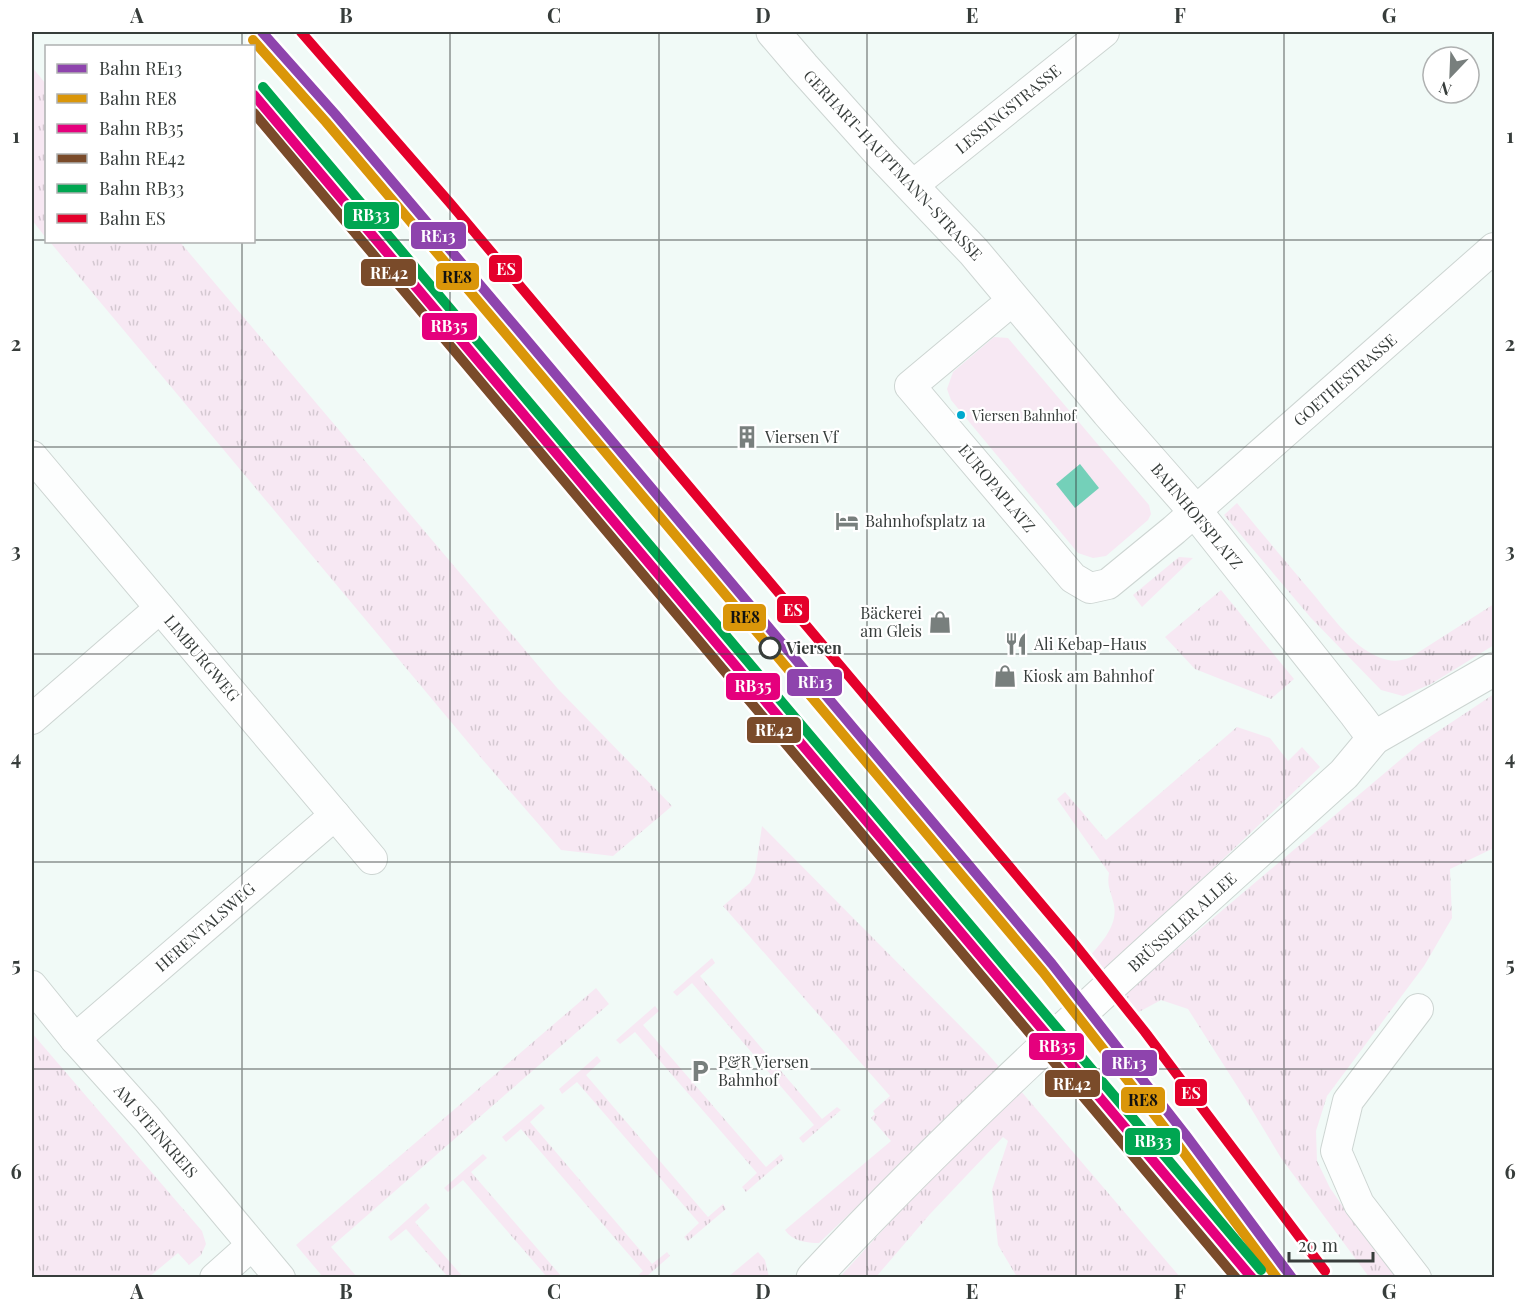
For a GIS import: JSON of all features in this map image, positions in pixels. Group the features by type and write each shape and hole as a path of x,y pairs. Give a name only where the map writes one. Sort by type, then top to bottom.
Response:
{"street":[{"name":"GERHART-HAUPTMANN-STRASSE","path":"773,32 1014,299"},
{"name":"LESSINGSTRASSE","path":"912,186 1104,32"},
{"name":"GOETHESTRASSE","path":"1195,512 1494,248"},
{"name":"BAHNHOFSPLATZ","path":"1014,299 1195,512 1374,738"},
{"name":"EUROPAPLATZ","path":"1014,299 910,386 1073,578 1090,588 1108,584 1195,512"},
{"name":"LIMBURGWEG","path":"32,456 372,859"},
{"path":"32,719 160,608"},
{"name":"BRÜSSELER ALLEE","path":"813,1278 851,1236 956,1131 1116,981 1344,774 1374,738 1494,669"},
{"name":"HERENTALSWEG","path":"75,1039 335,815"},
{"name":"AM STEINKREIS","path":"32,986 280,1278"},
{"path":"1416,1278 1359,1204 1336,1151 1348,1101 1418,1009"},
{"path":"215,1278 252,1245"}],"green space":[{"path":"32,67 45,83 45,237 32,220"},
{"path":"51,243 181,243 558,689 672,806 613,856 561,850 482,759"},
{"path":"994,337 1008,338 1149,505 1151,514 1148,520 1106,556 1093,558 1078,553 951,400 947,389 953,372"},
{"path":"1237,503 1338,624 1370,653 1392,661 1411,657 1494,604 1494,645 1431,684 1403,696 1381,690 1311,618 1224,515"},
{"path":"1179,557 1193,558 1142,607 1133,595"},
{"path":"1221,590 1294,679 1271,699 1195,669 1165,637"},
{"path":"1494,694 1494,848 1450,869 1452,918 1424,966 1327,1096 1316,1131 1317,1161 1330,1188 1396,1277 1369,1277 1281,1158 1188,1009 1161,1000 1137,1013 1121,996 1419,744"},
{"path":"1237,727 1270,738 1288,761 1302,747 1320,767 1103,973 1090,956 1109,931 1114,917 1115,909 1109,884 1109,873 1057,799 1065,792 1106,840"},
{"path":"762,826 1001,1069 819,1243 796,1239 785,1230 891,1141 871,1118 875,1114 873,1111 890,1096 723,906 750,883 755,873"},
{"path":"712,958 715,963 700,976 822,1119 837,1107 841,1110 803,1143 799,1138 814,1125 692,983 677,996 673,992"},
{"path":"596,988 609,1004 331,1247 357,1277 323,1277 296,1245"},
{"path":"655,1006 659,1011 643,1025 766,1167 781,1154 784,1159 746,1192 742,1187 757,1173 635,1032 620,1044 616,1040"},
{"path":"32,1033 202,1231 206,1244 201,1255 189,1265 178,1253 149,1277 32,1277"},
{"path":"597,1056 601,1061 586,1075 708,1217 723,1204 726,1209 688,1241 684,1237 699,1223 577,1082 562,1094 559,1089"},
{"path":"1020,1090 1180,1277 1017,1277 998,1245 992,1190 1008,1141 1003,1137 930,1214 876,1277 839,1278 910,1200"},
{"path":"541,1104 545,1108 530,1122 652,1264 667,1252 670,1256 646,1277 636,1277 643,1271 521,1129 506,1142 502,1137"},
{"path":"483,1154 487,1158 471,1172 562,1277 547,1277 463,1180 448,1192 444,1188"},
{"path":"426,1203 430,1208 415,1222 463,1277 448,1277 406,1229 391,1241 388,1237"},
{"path":"758,1252 765,1260 769,1277 728,1277"}],"shaded area":[{"path":"1080,464 1099,488 1075,508 1056,484"}],"rail line":[{"name":"RE13","path":"262,32 335,114 520,332 1052,964 1185,1134 1292,1278"},
{"name":"ES","path":"301,32 450,203 1073,942 1145,1032 1325,1271"},
{"name":"RE8","path":"253,40 326,122 511,340 1043,972 1175,1141 1277,1278"},
{"name":"RB33","path":"263,87 1261,1270"},
{"name":"RB35","path":"255,96 1252,1278"},
{"name":"RE42","path":"255,114 1236,1278"}],"place":[{"name":"Viersen Bahnhof","path":"961,415"},
{"name":"Viersen Vf","path":"747,437"},
{"name":"Bahnhofsplatz 1a","path":"847,521"},
{"name":"Bäckerei am Gleis","path":"940,622"},
{"name":"Ali Kebap-Haus","path":"1016,644"},
{"name":"Viersen","path":"770,648"},
{"name":"Kiosk am Bahnhof","path":"1005,676"},
{"name":"P&R Viersen Bahnhof","path":"700,1071"}]}
